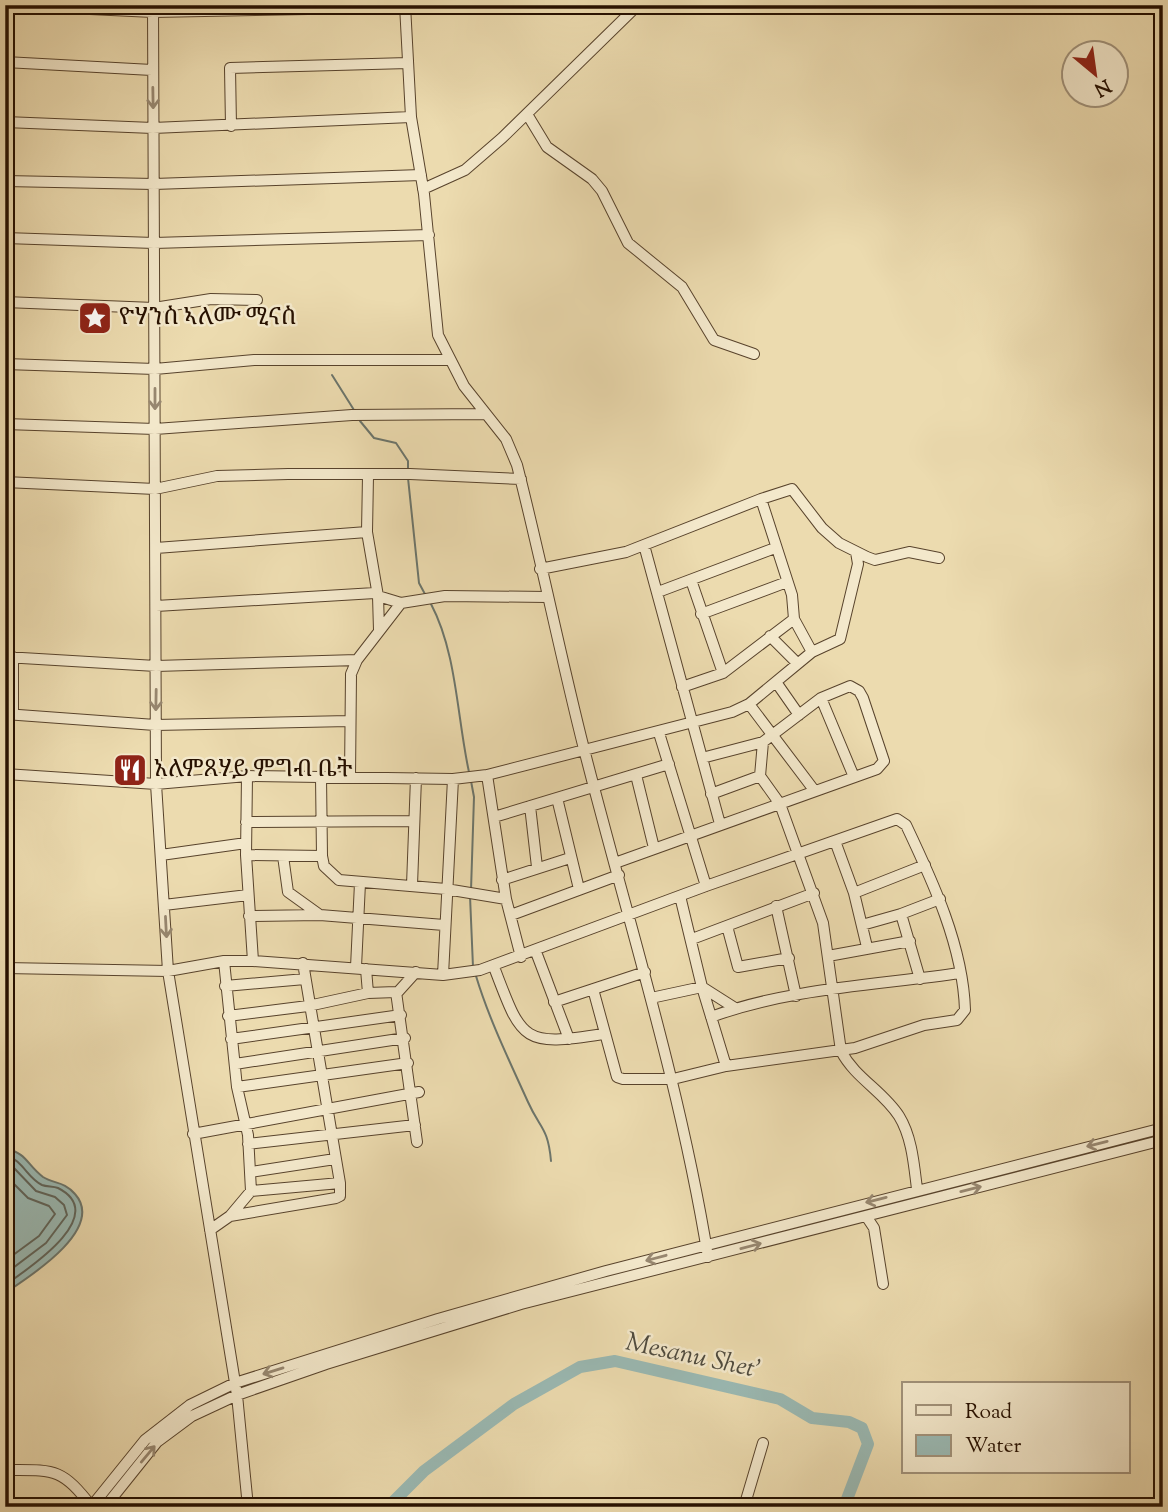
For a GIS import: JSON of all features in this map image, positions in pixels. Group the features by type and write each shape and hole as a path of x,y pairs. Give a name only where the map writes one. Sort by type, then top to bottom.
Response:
{"street":[{"path":"6,5 153,9 529,5"},
{"path":"423,189 465,170 527,114 638,5"},
{"path":"405,6 411,117 429,235 436,328 448,360 485,414 506,439 521,479 584,751 673,1079 708,1257"},
{"path":"153,9 156,784 168,971 192,1134 237,1395 248,1507"},
{"path":"5,62 152,70"},
{"path":"231,126 230,68 408,64"},
{"path":"527,114 547,146 592,179 602,191 622,234 635,251 655,263 682,287 714,340 754,355"},
{"path":"5,122 153,128 411,117"},
{"path":"5,181 153,184 421,175"},
{"path":"5,237 154,243 429,235"},
{"path":"5,302 154,307 211,299 257,300"},
{"path":"5,364 155,369 254,360 448,360"},
{"path":"5,424 155,429 352,415 485,414"},
{"path":"5,482 155,489 217,476 521,479"},
{"path":"368,476 367,532 379,630"},
{"path":"540,569 644,545 792,489 822,528 856,552 876,560 909,552 939,558"},
{"path":"761,499 787,582 794,619 812,652"},
{"path":"156,548 367,532"},
{"path":"644,545 720,824"},
{"path":"658,592 775,548"},
{"path":"5,774 156,784 247,776 453,779 487,775 694,724 750,704 812,652 840,638 858,564 856,552"},
{"path":"691,580 723,673"},
{"path":"701,614 787,582"},
{"path":"156,606 376,594 401,603 445,596 547,597"},
{"path":"350,777 351,674 357,660 401,603"},
{"path":"682,687 723,673 794,619"},
{"path":"770,636 797,663"},
{"path":"349,721 155,725 9,714 9,657 156,666 357,660"},
{"path":"776,682 799,715"},
{"path":"615,863 877,769 884,761 863,698 859,691 850,687 821,698 763,742 702,758"},
{"path":"821,698 854,776"},
{"path":"750,704 814,790"},
{"path":"659,733 706,886"},
{"path":"763,742 760,776 780,804 814,892 828,956 841,1051 851,1068 899,1116 912,1149 917,1189"},
{"path":"494,817 668,764"},
{"path":"487,775 502,880 521,957"},
{"path":"636,775 654,848"},
{"path":"247,776 246,855 253,961"},
{"path":"711,794 760,776"},
{"path":"321,777 322,856 324,866 333,877 360,883 412,885 506,899"},
{"path":"412,885 416,778"},
{"path":"443,975 453,779"},
{"path":"557,798 579,889"},
{"path":"530,806 537,867"},
{"path":"5,968 168,971 224,961 253,961 303,962 443,975 480,970 536,952 680,895 897,819 906,825 940,899 960,973 965,1010 957,1020 924,1025 841,1051 726,1066 673,1079 619,1078 603,1034 593,989"},
{"path":"246,822 414,821"},
{"path":"835,841 854,893 867,947"},
{"path":"161,855 246,843"},
{"path":"246,855 322,856"},
{"path":"282,913 288,892 283,856"},
{"path":"502,880 570,858"},
{"path":"854,893 925,865"},
{"path":"511,915 619,875"},
{"path":"360,883 356,918 361,968 368,993"},
{"path":"288,892 320,915"},
{"path":"692,939 814,892"},
{"path":"164,905 248,895"},
{"path":"680,895 702,987 726,1066"},
{"path":"862,925 940,899"},
{"path":"776,906 796,996"},
{"path":"249,916 282,913 444,925"},
{"path":"901,914 920,979"},
{"path":"727,926 738,967 789,958"},
{"path":"828,956 910,941"},
{"path":"536,952 569,1039"},
{"path":"210,1230 230,1216 251,1191 248,1144 237,1087 224,961"},
{"path":"230,1216 340,1196 303,962"},
{"path":"494,967 520,1028 533,1036 569,1039 603,1034"},
{"path":"228,1016 308,1006 368,993 397,993 416,972"},
{"path":"554,1002 645,972"},
{"path":"711,1017 735,1008 796,996 960,973"},
{"path":"225,986 305,979"},
{"path":"651,998 702,987 735,1008"},
{"path":"397,993 415,1092 417,1142"},
{"path":"231,1039 401,1015"},
{"path":"235,1064 405,1038"},
{"path":"237,1087 408,1063"},
{"path":"192,1134 415,1092"},
{"path":"248,1144 415,1125"},
{"path":"5,1470 42,1470 66,1476 76,1485 91,1507 145,1440 190,1405 234,1383 706,1244 1163,1128"},
{"path":"105,1507 158,1443 192,1416 237,1395 501,1305 708,1257 1163,1140"},
{"path":"251,1172 335,1159"},
{"path":"251,1191 340,1183"},
{"path":"866,1216 874,1228 883,1284"},
{"path":"744,1507 763,1443"}],"water":[{"path":"5,1148 23,1156 43,1177 71,1190 82,1208 81,1222 61,1251 5,1293"}],"waterway":[{"path":"332,375 354,410"},
{"path":"360,421 374,438 396,443 408,461 408,469"},
{"path":"408,478 419,583 426,596"},
{"path":"431,604 440,623 451,664 469,772"},
{"path":"471,781 474,797 471,890"},
{"path":"470,896 473,967"},
{"path":"476,976 500,1039 546,1135 551,1161"},
{"name":"Mesanu Shet'","path":"388,1507 424,1471 514,1404 580,1367 615,1361 780,1399 812,1418 849,1422 862,1428 868,1444 844,1507"}],"place":[{"name":"ዮሃንስ ኣለሙ ሚናስ","path":"95,318"},
{"name":"አለምጸሃይ ምግብ ቤት","path":"130,770"}]}
